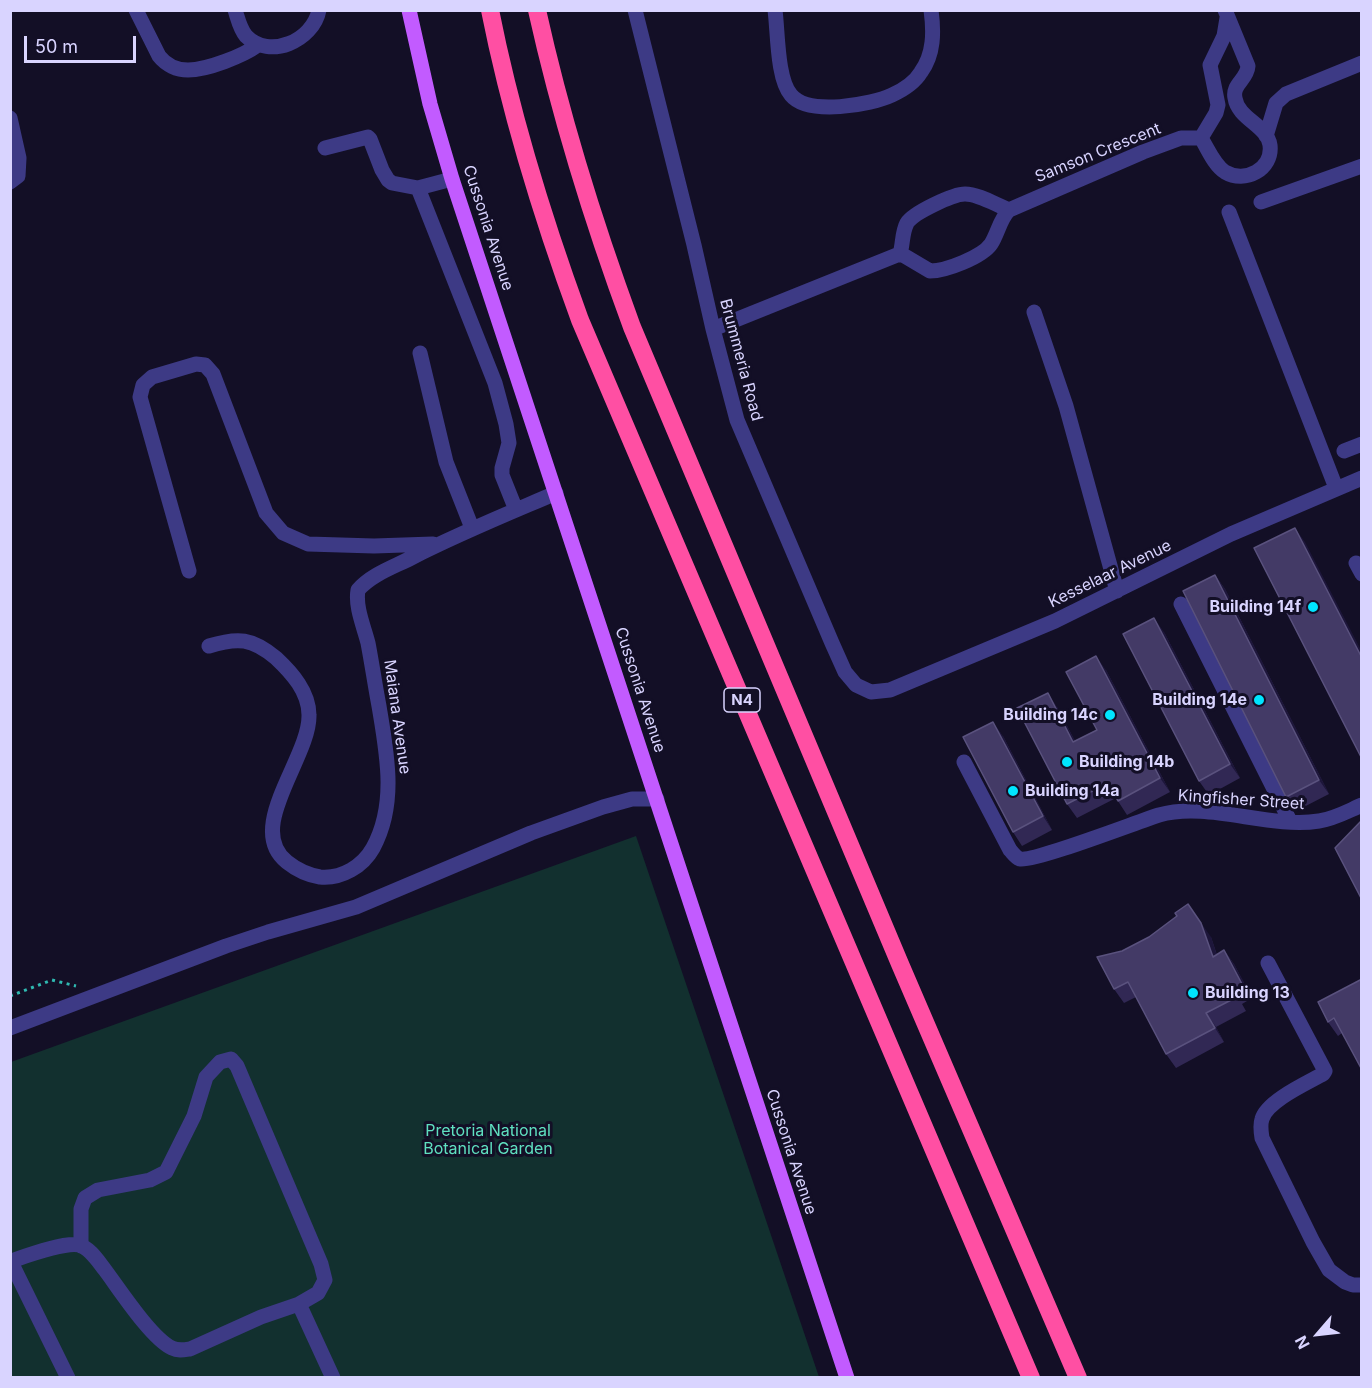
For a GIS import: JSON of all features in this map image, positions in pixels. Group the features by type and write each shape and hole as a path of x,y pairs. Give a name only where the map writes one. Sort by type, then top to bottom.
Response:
{"highway":[{"name":"N4","path":"490,10 530,173 580,320 1031,1377"},
{"name":"N4","path":"537,10 560,107 596,226 639,344 1078,1377"}],"main road":[{"name":"Cussonia Avenue","path":"409,10 430,104 452,179 846,1377"}],"street":[{"path":"136,10 159,56 164,62 177,69 204,68 246,53 258,45"},
{"path":"235,10 246,37 258,45 274,46 299,39 312,28 318,10"},
{"name":"Brummeria Road","path":"634,10 713,329 741,429 827,633 848,677 859,687 871,692"},
{"path":"775,10 782,73 789,92 795,99 806,105 830,107 871,101 891,95 915,79 924,68 932,45 931,10"},
{"path":"1226,14 1248,66 1245,77 1236,86 1234,97 1239,108 1266,136 1269,144 1270,155 1267,163 1258,171 1242,176 1229,174 1218,165 1201,138 1216,113 1218,105 1210,65 1224,36 1226,14"},
{"path":"1266,136 1276,103 1286,94 1362,63"},
{"path":"1213,78 1224,88 1236,86"},
{"path":"10,118 20,158 14,179"},
{"path":"325,148 368,137 388,180 418,188 452,179"},
{"name":"Samson Crescent","path":"1009,210 1143,152 1181,138 1201,138"},
{"path":"1261,202 1362,166"},
{"path":"418,188 495,383 509,443 502,475 516,510"},
{"path":"713,329 900,254 930,271 960,263 989,247 1009,210 974,196 964,194 956,196 910,219 906,226 900,254"},
{"path":"1229,212 1336,488"},
{"path":"1034,312 1066,406 1117,591"},
{"path":"420,353 446,462 472,528"},
{"path":"189,571 140,397 143,385 152,377 196,364 205,365 213,374 266,513 283,533 308,544 374,546 439,543"},
{"path":"1344,451 1362,444"},
{"name":"Kesselaar Avenue","path":"871,692 895,689 1055,621 1230,534 1362,478"},
{"name":"Maiana Avenue","path":"209,646 237,639 257,644 289,670 302,689 309,712 307,735 281,796 273,825 273,840 276,850 282,857 302,871 325,877 346,873 366,859 379,838 387,809 389,782 385,737 358,604 358,590 372,578 439,543 556,493"},
{"path":"1181,604 1290,821"},
{"name":"Kingfisher Street","path":"964,762 1010,850 1022,859 1051,852 1173,812 1290,821 1321,821 1362,805"},
{"path":"10,1028 268,932 356,907 531,833 603,807 632,799 657,799"},
{"path":"1268,963 1325,1071 1268,1108 1262,1120 1263,1142 1329,1270 1345,1282 1362,1285"},
{"path":"68,1377 10,1261 69,1245 81,1246 98,1261 152,1331 166,1345 174,1349 190,1349 261,1317 299,1304 318,1293 325,1280 321,1264 237,1066 231,1059 220,1062 206,1077 191,1121 166,1172 150,1180 98,1190 85,1198 81,1209 81,1246"},
{"path":"299,1304 333,1377"}],"path":[{"path":"10,996 52,980 102,992"}],"green space":[{"name":"Pretoria National Botanical Garden","path":"636,836 819,1377 11,1378 11,1062"}],"building":[{"name":"Building 14f","path":"1295,528 1362,658 1361,757 1254,548"},
{"name":"Building 14e","path":"1215,575 1319,780 1286,797 1183,591"},
{"path":"1154,618 1230,764 1199,781 1123,634"},
{"path":"1096,656 1160,778 1118,801 1108,783 1067,804 1017,708 1048,693 1073,742 1097,730 1066,672"},
{"name":"Building 14a","path":"993,722 1043,816 1013,832 963,737"},
{"path":"1362,820 1362,900 1335,848"},
{"name":"Building 13","path":"1188,904 1201,923 1213,957 1224,950 1242,984 1233,990 1237,997 1206,1013 1215,1028 1166,1054 1128,982 1114,989 1097,957 1122,951 1149,937 1177,916 1175,913"},
{"path":"1362,979 1362,1070 1334,1018 1328,1022 1318,1002"}],"place":[{"name":"Building 14f","path":"1313,607"},
{"name":"Building 14e","path":"1259,700"},
{"name":"Building 14c","path":"1110,715"},
{"name":"Building 14b","path":"1067,762"},
{"name":"Building 14a","path":"1013,791"},
{"name":"Building 13","path":"1193,993"}]}
